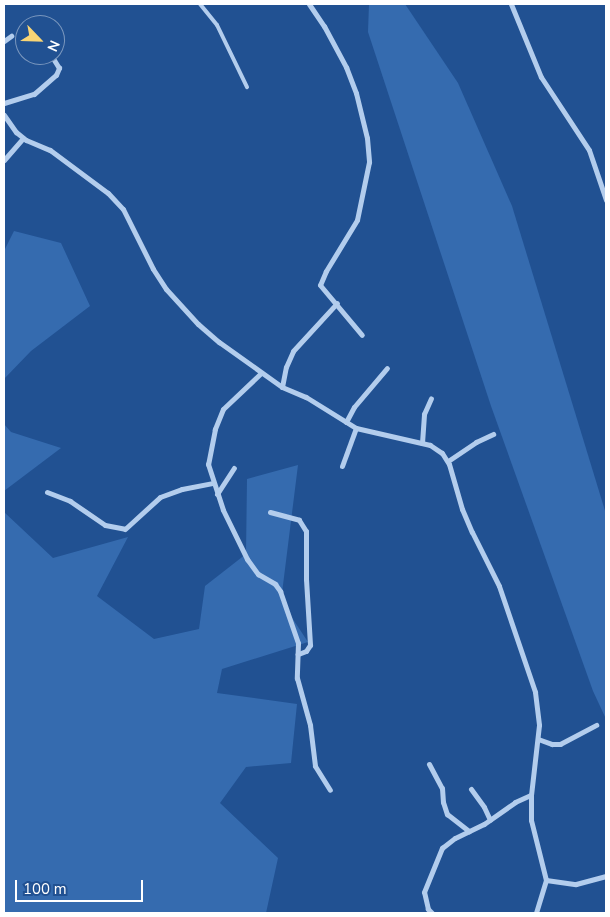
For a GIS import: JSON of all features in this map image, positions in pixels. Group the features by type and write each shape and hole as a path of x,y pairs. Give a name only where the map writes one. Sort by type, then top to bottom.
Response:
{"street":[{"path":"309,4 324,26 346,66 363,116 369,153 357,220 321,279 320,285 338,303 362,335"},
{"path":"511,4 541,77 589,150 606,200"},
{"path":"4,41 11,36"},
{"path":"4,103 34,94 52,79 59,68 57,65"},
{"path":"4,115 16,132 23,138 50,150 108,192 123,209 153,269 166,290 218,342 282,387 306,397 356,428 436,448 448,461 468,524 499,586 535,692 538,739 531,795 533,832 546,880 536,913"},
{"path":"4,160 23,138"},
{"path":"282,387 293,351 338,303"},
{"path":"346,422 354,407 388,368"},
{"path":"261,373 232,398 221,413 208,457 209,472 231,531 251,565 263,578 278,587 298,643 297,678 310,725 315,766 330,790"},
{"path":"422,443 424,414 431,398"},
{"path":"342,466 356,428"},
{"path":"448,461 464,449 493,434"},
{"path":"217,494 234,468"},
{"path":"46,492 70,501 106,525 125,529 160,497 182,489 213,482"},
{"path":"270,512 299,520 306,531 306,580 310,645 306,651 298,654"},
{"path":"538,739 552,744 560,744 596,724"},
{"path":"429,764 442,788 443,802 447,814 468,831"},
{"path":"471,789 484,807 490,820"},
{"path":"432,913 426,904 424,892 435,862 448,842 490,820 515,802 531,795"},
{"path":"546,880 576,884 606,876"}],"lane":[{"path":"200,4 217,25 247,87"}],"shaded area":[{"path":"369,4 405,4 458,83 512,206 606,514 606,719 593,691 491,406 368,32"},
{"path":"14,231 61,243 90,306 31,351 4,379 4,251"},
{"path":"4,424 11,432 61,448 4,491"},
{"path":"298,465 281,601 308,642 222,669 217,693 297,704 291,763 246,767 220,803 278,858 266,913 4,913 4,512 53,558 128,537 97,596 154,639 199,629 205,586 246,554 247,479"}]}
